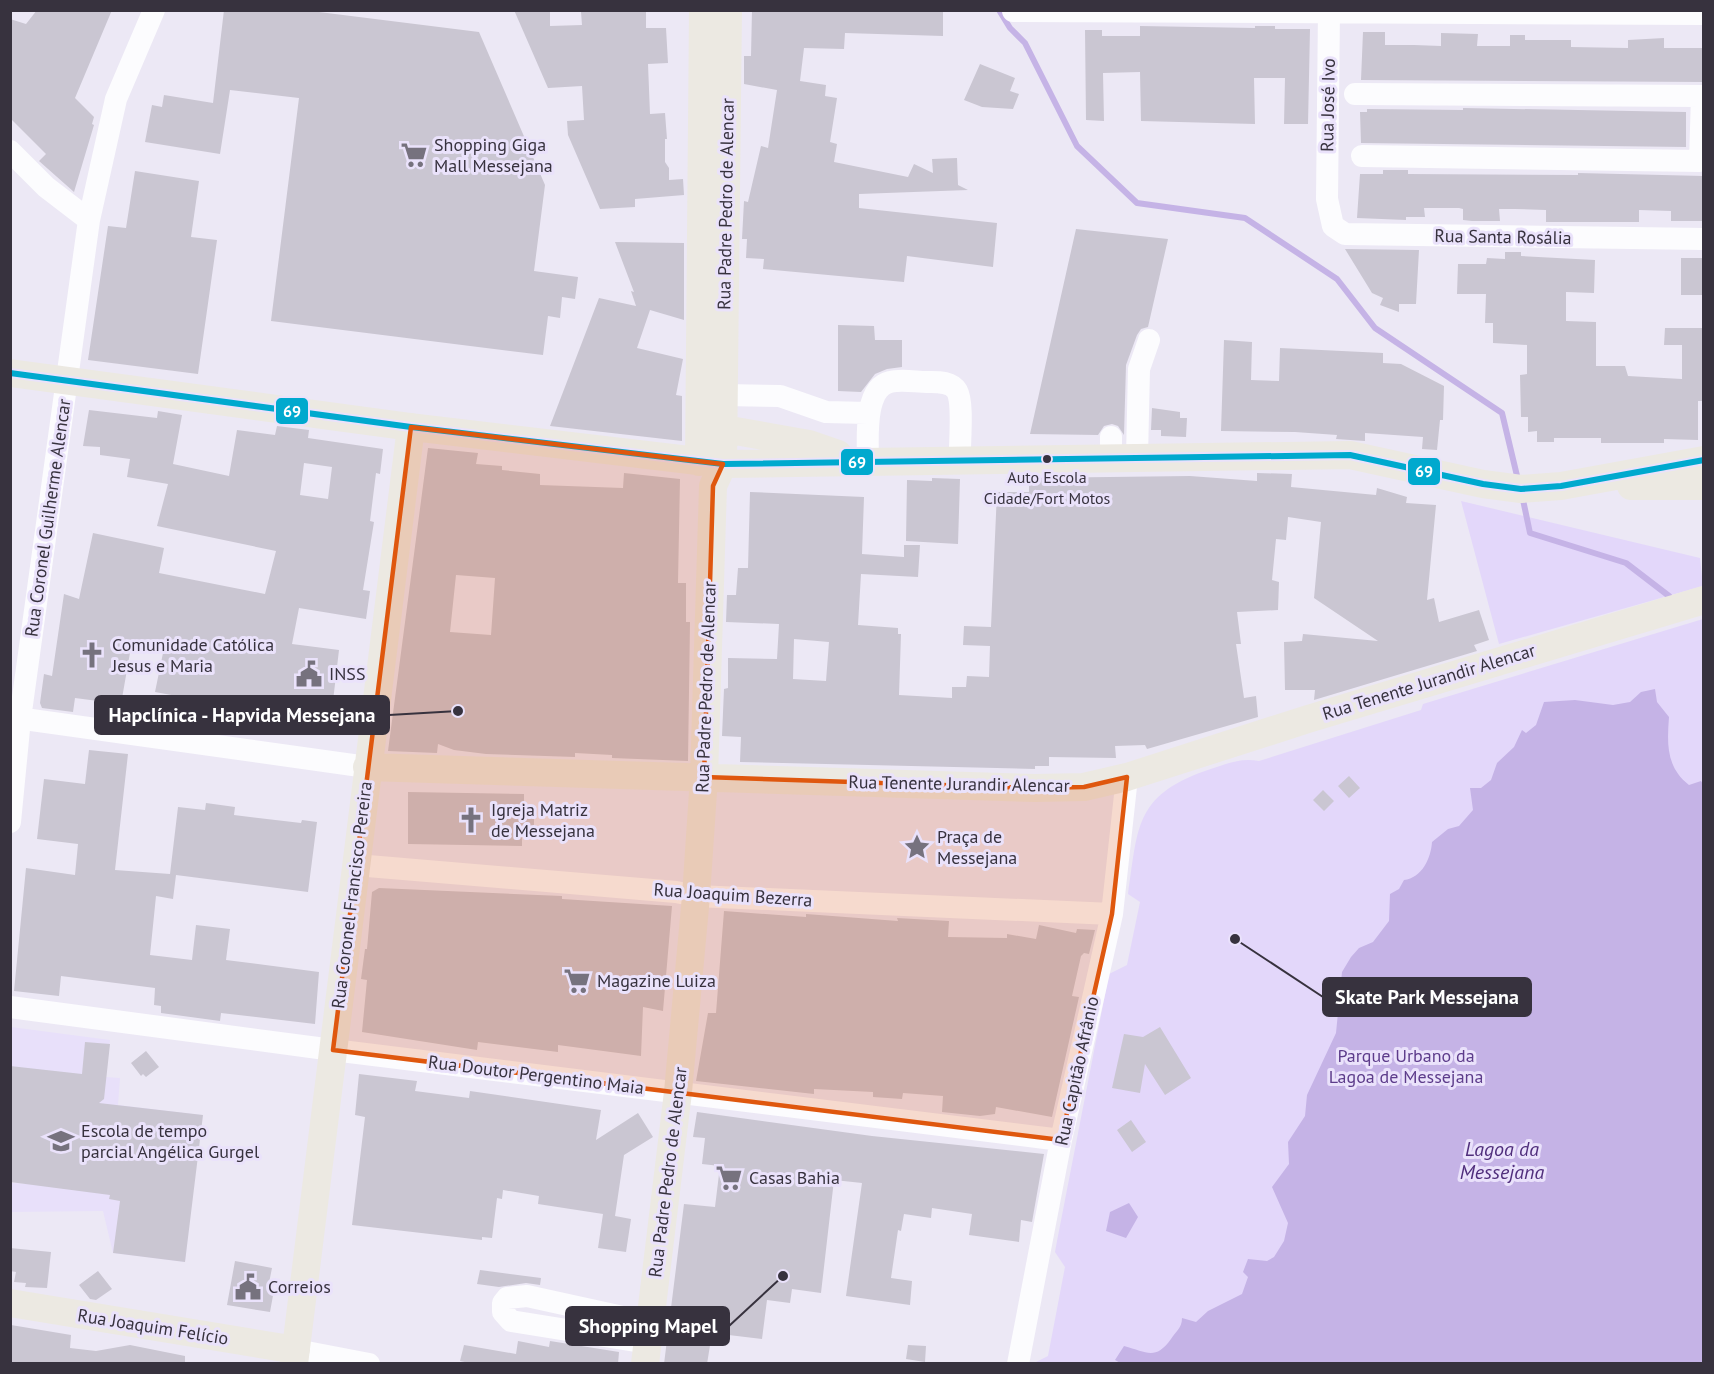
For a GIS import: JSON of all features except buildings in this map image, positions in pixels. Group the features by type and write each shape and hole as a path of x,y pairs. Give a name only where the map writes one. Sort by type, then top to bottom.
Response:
{"main road":[{"name":"Rua Padre Pedro de Alencar","path":"703,10 713,295 724,395 724,429 711,463"},
{"name":"Rua Padre Pedro de Alencar","path":"648,1343 678,1092 696,896 704,777 713,486 711,463 713,295 728,10"},
{"path":"10,374 411,427 711,463 960,461 1120,450 1350,455 1483,484 1521,489 1560,486 1704,486"},
{"name":"Rua Coronel Francisco Pereira","path":"295,1357 411,427"},
{"path":"724,429 809,444 865,462"},
{"path":"1560,486 1704,460"},
{"name":"Rua Tenente Jurandir Alencar","path":"367,767 1035,788 1084,787 1127,777 1308,719 1704,600"},
{"name":"Rua Joaquim Felício","path":"10,1303 295,1357"}],"street":[{"name":"Rua Coronel Guilherme Alencar","path":"10,822 15,718 67,381 89,220 116,99 154,10"},
{"path":"1013,10 1704,14"},
{"name":"Rua José Ivo","path":"1327,199 1329,11"},
{"path":"1355,94 1703,96 1700,161 1362,156"},
{"path":"10,151 46,187 89,220"},
{"name":"Rua Santa Rosália","path":"1327,199 1333,226 1346,234 1358,236 1704,239"},
{"path":"1120,450 1139,369 1149,340"},
{"path":"865,462 868,413 883,385 890,381 950,384 957,391 960,461"},
{"path":"724,395 780,396 826,412 868,413"},
{"path":"15,718 367,767"},
{"name":"Rua Capitão Afrânio","path":"1018,1364 1061,1140 1112,914 1127,777"},
{"name":"Rua Joaquim Bezerra","path":"356,865 676,891 696,896 1112,914"},
{"name":"Rua Doutor Pergentino Maia","path":"10,1007 333,1050 1061,1140"},
{"path":"527,1296 648,1343 511,1321 502,1312 503,1303 507,1298 527,1296"},
{"path":"295,1357 369,1364"}],"highlighted area":[{"path":"411,427 723,464 713,486 704,777 1035,788 1084,787 1127,777 1112,914 1061,1140 333,1050"}],"shaded area":[{"path":"11,1027 110,1040 106,1077 120,1078 118,1105 201,1115 185,1262 113,1253 103,1211 11,1212 11,1183 88,1186 11,1178"}],"green space":[{"path":"1461,501 1700,558 1703,586 1499,644"},
{"name":"Parque Urbano da Lagoa de Messejana","path":"1703,619 1703,1363 1032,1364 1048,1356 1065,1267 1055,1252 1057,1241 1109,974 1127,965 1140,902 1128,894 1134,851 1138,833 1152,804 1164,792 1182,781 1225,764 1245,760 1259,761 1421,710 1423,704"}],"water":[{"name":"Lagoa da Messejana","path":"1655,689 1657,702 1669,717 1668,746 1676,771 1689,785 1701,781 1703,784 1703,1363 1122,1364 1115,1360 1124,1346 1150,1353 1160,1350 1178,1329 1182,1318 1196,1322 1208,1311 1242,1294 1248,1277 1243,1272 1248,1259 1267,1261 1274,1257 1284,1241 1288,1223 1272,1187 1289,1164 1288,1142 1305,1116 1307,1095 1336,1033 1342,972 1359,948 1373,942 1389,921 1390,894 1399,889 1404,880 1421,871 1430,854 1432,842 1448,829 1459,826 1473,810 1470,788 1481,788 1491,780 1497,763 1514,747 1522,730 1526,733 1536,725 1544,702 1575,700 1613,705 1630,702 1641,692"},
{"path":"1129,1203 1138,1217 1126,1238 1106,1231 1110,1212"}],"waterway":[{"path":"999,10 1010,28 1025,43 1077,146 1137,203 1245,218 1337,279 1375,328 1502,413 1518,480"},
{"path":"1522,495 1530,533 1626,563 1669,596"}],"transit line":[{"name":"69","path":"10,373 411,427 723,464 1350,455 1483,484 1521,489 1561,486 1704,460"}],"place":[{"name":"Shopping Giga Mall Messejana","path":"414,155"},
{"name":"Auto Escola Cidade/Fort Motos","path":"1047,459"},
{"name":"Comunidade Católica Jesus e Maria","path":"92,655"},
{"name":"INSS","path":"309,674"},
{"name":"Hapclínica - Hapvida Messejana","path":"458,711"},
{"name":"Igreja Matriz de Messejana","path":"471,820"},
{"name":"Praça de Messejana","path":"917,847"},
{"name":"Skate Park Messejana","path":"1235,939"},
{"name":"Magazine Luiza","path":"577,981"},
{"name":"Escola de tempo parcial Angélica Gurgel","path":"61,1141"},
{"name":"Casas Bahia","path":"729,1178"},
{"name":"Shopping Mapel","path":"783,1276"},
{"name":"Correios","path":"248,1287"}]}
